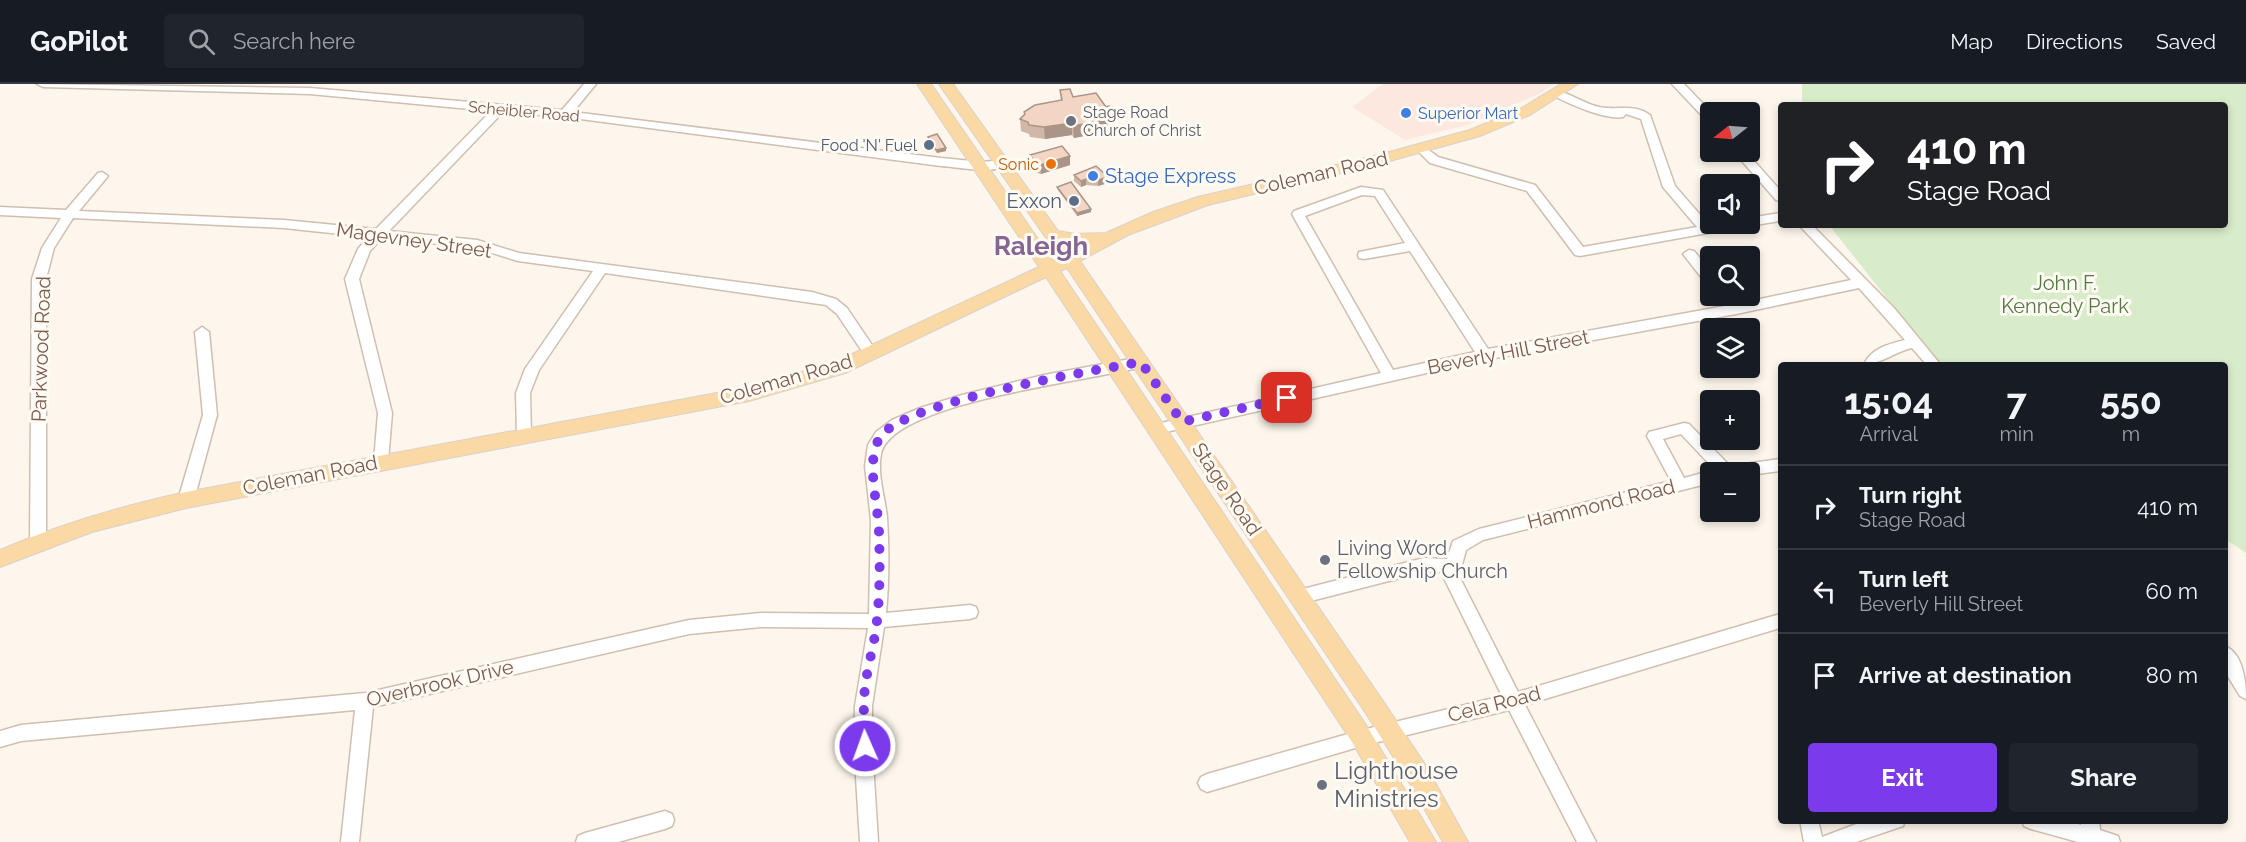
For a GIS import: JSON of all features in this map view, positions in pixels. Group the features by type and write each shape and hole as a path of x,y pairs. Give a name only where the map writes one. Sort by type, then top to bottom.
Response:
{"main road":[{"name":"Stage Road","path":"924,84 982,166 1362,738 1424,842"},
{"name":"Stage Road","path":"946,84 1182,422 1389,731 1456,842"},
{"name":"Coleman Road","path":"0,559 38,541 122,515 186,500 381,461 749,394 839,368 1069,260 1110,237 1204,201 1422,149 1475,133 1525,112 1571,84"},
{"path":"1051,234 1075,239 1110,237"}],"street":[{"name":"Scheibler Road","path":"43,84 310,91 565,114 858,153 982,166 1003,164"},
{"path":"565,114 590,84"},
{"path":"1678,84 1700,107"},
{"path":"1558,94 1619,120 1628,120 1631,116 1646,117"},
{"path":"381,461 385,413 352,279 364,249 499,108"},
{"path":"1611,115 1613,111 1629,111 1640,112 1646,117 1669,187 1700,223"},
{"path":"1422,149 1434,160 1531,188 1580,252 1700,231"},
{"path":"1749,162 1778,195"},
{"name":"Parkwood Road","path":"38,541 39,279 48,248 69,215 102,176"},
{"path":"1389,375 1298,214 1361,191 1379,193 1484,355"},
{"name":"Magevney Street","path":"0,211 284,224 477,244 518,257 812,297 831,302 842,311 871,354"},
{"path":"1760,220 1778,217"},
{"path":"1808,228 1931,362"},
{"path":"1364,255 1413,246"},
{"path":"1689,254 1700,267"},
{"path":"524,435 523,393 532,369 602,268"},
{"name":"Beverly Hill Street","path":"1157,429 1484,355 1736,309 1860,283"},
{"path":"1733,306 1736,309"},
{"path":"186,500 210,415 202,332"},
{"path":"1872,362 1893,347 1916,343"},
{"path":"869,842 864,724 865,688 877,621 879,516 872,462 880,436 900,420 939,406 1031,384 1141,362"},
{"path":"1680,484 1654,436 1684,428 1718,462"},
{"path":"1760,468 1778,465"},
{"name":"Hammond Road","path":"1454,566 1460,546 1479,535 1700,479"},
{"path":"1299,597 1424,565 1454,566 1451,576 1464,606 1587,842"},
{"name":"Overbrook Drive","path":"0,739 21,733 365,701 689,627 761,620 877,621 970,612"},
{"name":"Cela Road","path":"1207,783 1362,738 1514,700 1778,622"},
{"path":"2228,660 2246,691"},
{"path":"350,842 365,701"},
{"path":"585,842 665,820"},
{"path":"1810,824 1813,842"},
{"path":"1829,842 1884,824"},
{"path":"2049,824 2090,833 2111,842"}],"shaded area":[{"path":"1383,84 1554,84 1541,93 1467,125 1405,140 1352,107"}],"green space":[{"name":"John F. Kennedy Park","path":"1802,84 2246,84 2246,553 2228,541 2228,362 1937,362 1831,228 2228,228 2228,102 1802,102"}],"building":[{"path":"1070,89 1073,97 1096,93 1106,107 1109,106 1115,118 1073,126 1072,123 1044,127 1029,125 1028,122 1020,119 1025,114 1024,112 1035,105 1062,100 1060,90"},
{"path":"937,134 946,148 936,150 928,137"},
{"path":"1062,146 1070,156 1040,165 1036,164 1030,155"},
{"path":"1096,166 1108,177 1081,181 1074,175"},
{"name":"Exxon","path":"1071,182 1091,209 1077,213 1057,187"}],"place":[{"name":"Superior Mart","path":"1406,113"},
{"name":"Stage Road Church of Christ","path":"1071,121"},
{"name":"Food 'N' Fuel","path":"929,145"},
{"name":"Sonic","path":"1051,164"},
{"name":"Stage Express","path":"1093,176"},
{"name":"Exxon","path":"1074,201"},
{"name":"Living Word Fellowship Church","path":"1325,560"},
{"name":"Lighthouse Ministries","path":"1322,785"}],"district":[{"name":"Raleigh","path":"1041,246"}],"route":[{"path":"865,746 865,688 877,621 879,551 879,516 872,462 880,436 900,420 939,406 1031,384 1141,362 1182,422 1287,398"}]}
